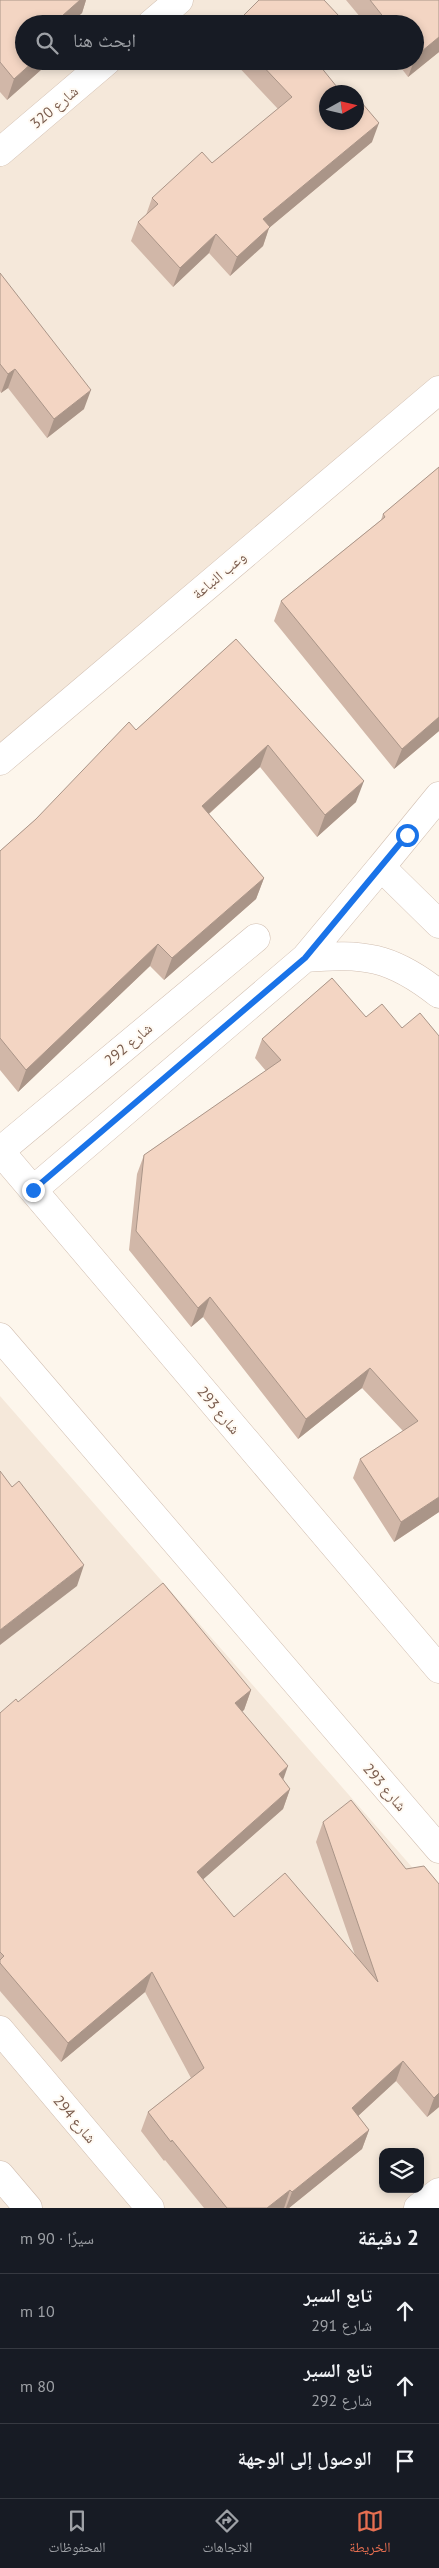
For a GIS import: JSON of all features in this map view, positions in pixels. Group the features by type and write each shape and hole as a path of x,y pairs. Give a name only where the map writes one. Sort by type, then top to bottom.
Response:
{"street":[{"path":"162,15 179,0"},
{"name":"شارع 320","path":"0,152 96,70"},
{"name":"وعب النباعة","path":"0,761 439,390"},
{"path":"33,1190 305,958 439,796"},
{"path":"381,867 439,924"},
{"name":"شارع 292","path":"0,1151 256,938"},
{"path":"305,958 337,956 374,958 392,963 417,976 439,994"},
{"name":"شارع 293","path":"0,1151 439,1669"},
{"name":"شارع 293","path":"0,1337 439,1849"},
{"name":"شارع 294","path":"0,2030 150,2208"},
{"path":"0,2175 28,2208"},
{"path":"418,2208 439,2192"}],"shaded area":[{"path":"0,0 439,0 439,377 0,749"},
{"path":"0,1396 439,1898 439,2208 0,2208"}],"building":[{"path":"0,0 80,0 63,15 15,15 15,70 24,70 14,79 0,62"},
{"path":"259,0 324,0 338,15 244,15"},
{"path":"370,0 439,0 439,37 424,49 424,15 382,15"},
{"path":"266,70 323,70 335,85 319,85 319,130 364,130 364,105 379,123 263,219 270,227 237,257 216,234 180,268 138,222 158,204 152,198 202,152 212,163 292,97"},
{"path":"0,273 91,390 54,419 15,369 8,374 0,364"},
{"path":"439,467 439,717 402,749 281,601 385,517 383,514"},
{"path":"236,639 364,781 325,815 268,745 202,806 264,878 172,958 158,944 26,1070 0,1038 0,851 36,819 129,722 136,730"},
{"path":"332,978 366,1017 382,1004 402,1028 420,1013 439,1036 439,1497 401,1522 360,1459 418,1421 370,1368 306,1419 210,1297 198,1308 136,1231 144,1155 281,1060 262,1039"},
{"path":"0,1471 12,1487 19,1481 84,1565 0,1630"},
{"path":"163,1583 251,1690 235,1703 288,1766 279,1774 290,1789 197,1872 234,1917 285,1873 378,1982 323,1822 351,1800 406,1869 424,1866 439,1884 439,2093 434,2098 403,2061 352,2108 369,2130 292,2192 290,2190 267,2208 227,2208 148,2112 204,2068 152,1972 68,2043 0,1963 4,1956 0,1952 0,1713 16,1699 18,1702"}],"route":[{"path":"33,1190 305,958 407,835"}]}
